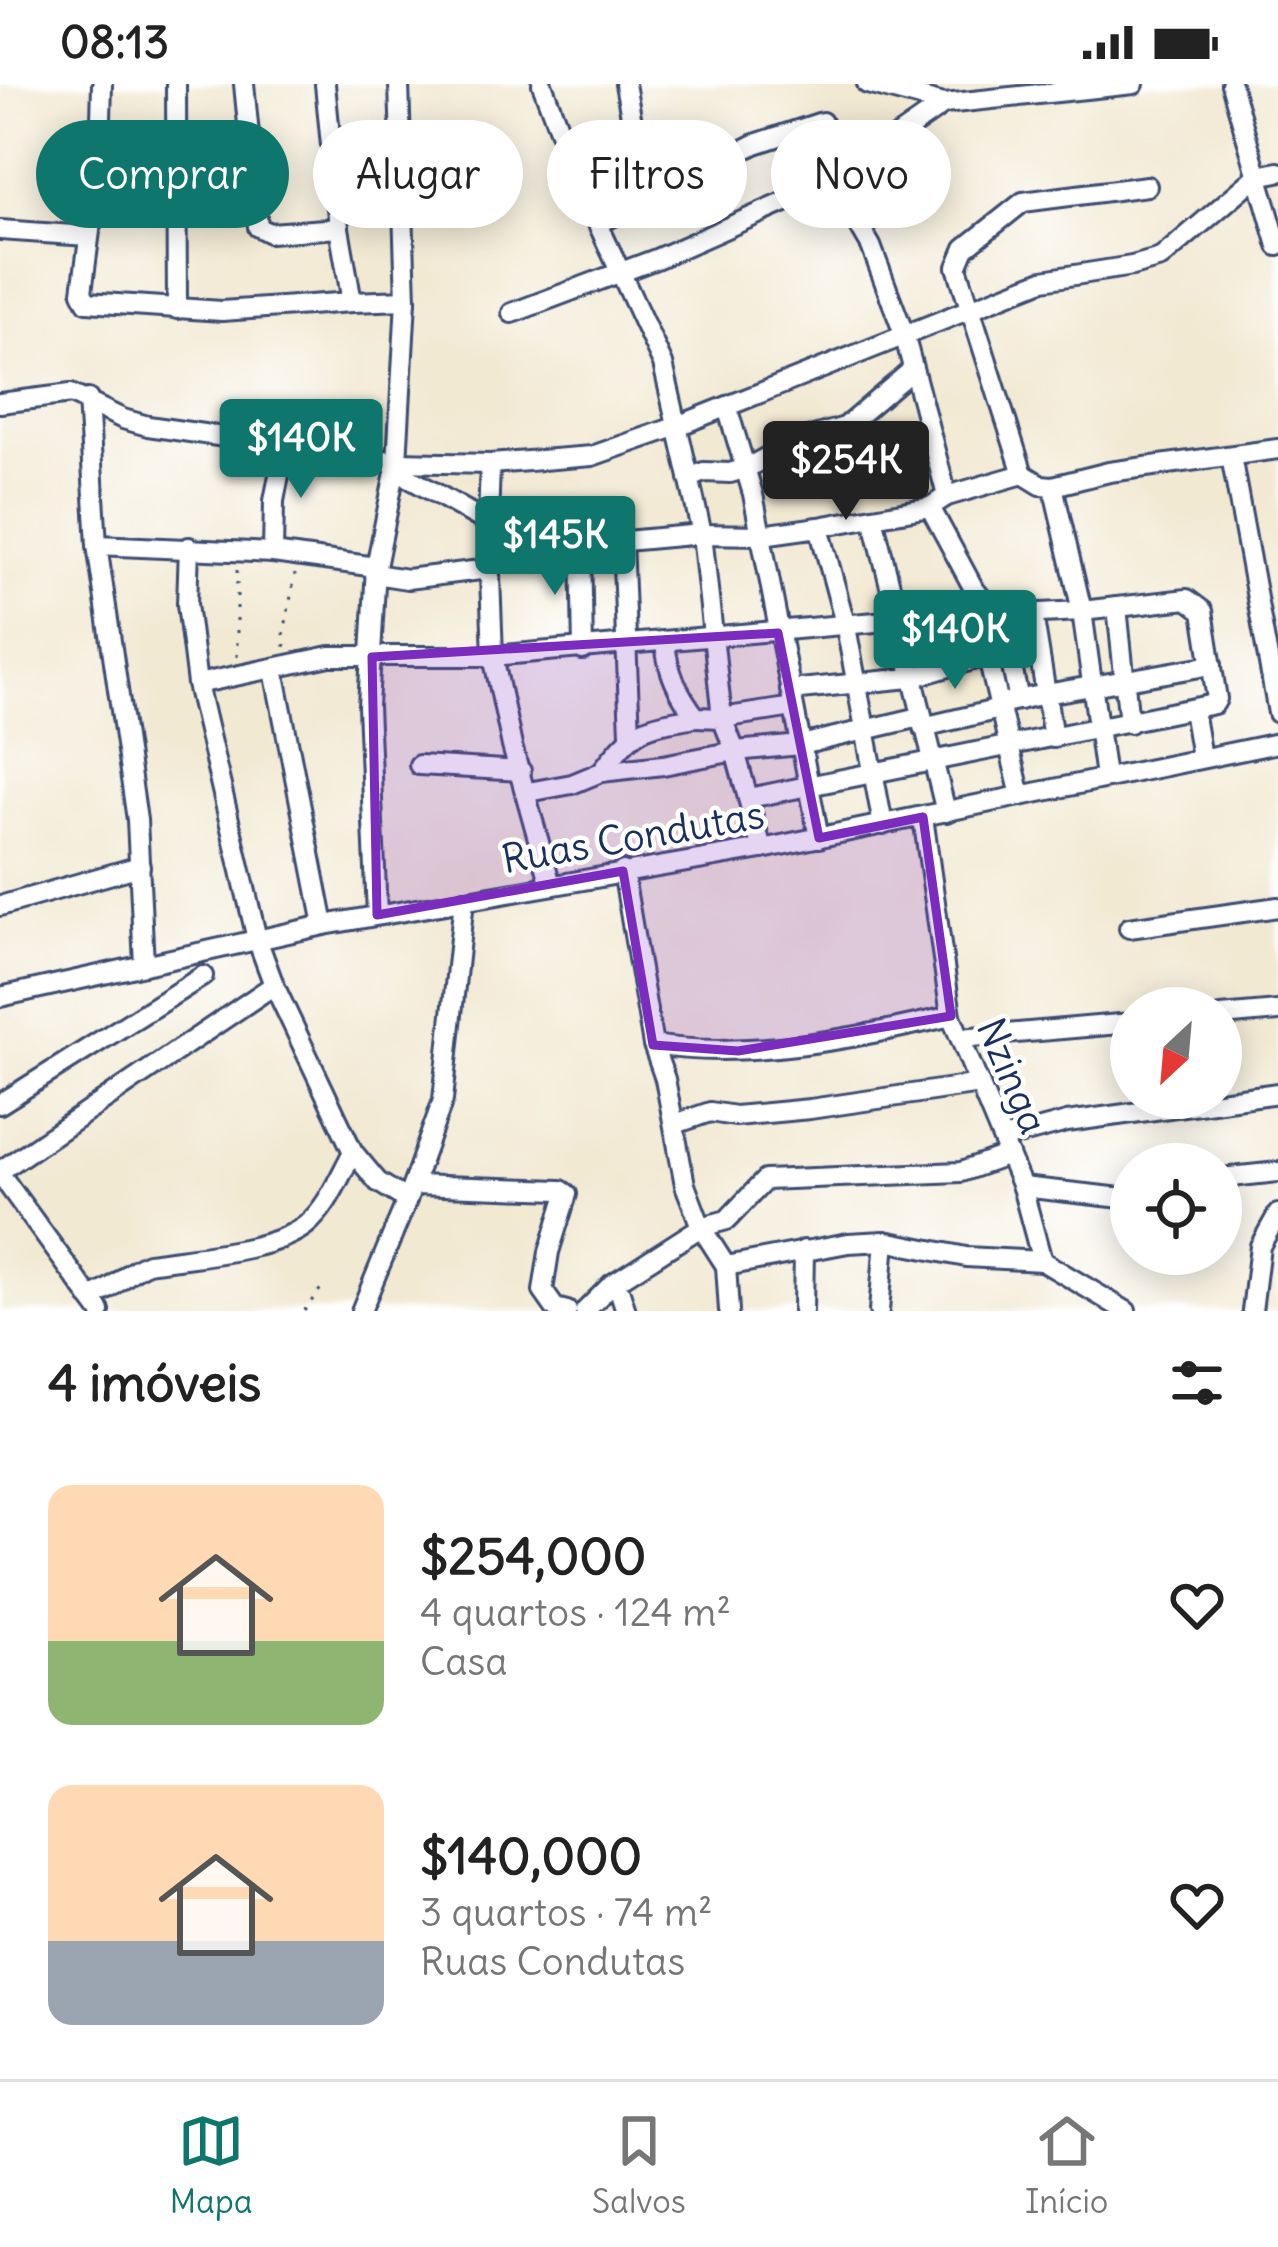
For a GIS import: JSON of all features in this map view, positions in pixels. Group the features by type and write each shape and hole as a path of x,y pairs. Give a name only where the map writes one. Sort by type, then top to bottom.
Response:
{"street":[{"path":"102,84 100,155 82,292 87,302 222,311 406,300"},
{"path":"176,84 177,309"},
{"path":"244,84 258,227 270,233 339,228 352,302"},
{"path":"325,84 328,120"},
{"path":"377,915 368,740 376,571 396,466 406,300 399,84"},
{"path":"542,84 556,120"},
{"path":"626,84 632,120"},
{"path":"866,84 944,104 1134,84"},
{"path":"1231,84 1278,246"},
{"path":"921,120 944,104"},
{"path":"0,403 54,393 88,399 105,411 148,426 285,444 396,466 592,455 676,427 1043,280 1161,258 1257,176 1278,172"},
{"path":"1147,186 1035,199 1013,208 960,254 957,267 1023,474 1053,486 1108,472 1278,449"},
{"path":"512,313 623,272 771,208"},
{"path":"600,228 663,364 702,535 722,718 761,849"},
{"path":"861,228 904,334 938,501 974,590 992,616 1009,746 1021,796"},
{"path":"0,230 88,236"},
{"path":"689,478 747,468 796,441 851,423 912,370"},
{"path":"88,399 97,544 137,820 145,964"},
{"path":"727,407 762,535 819,838"},
{"path":"273,553 274,501 285,444"},
{"path":"1231,456 1278,713"},
{"path":"490,464 493,656 551,885"},
{"path":"396,466 488,523 581,545 762,535 819,526 938,501 1023,474"},
{"path":"1053,486 1082,611 1105,777"},
{"path":"872,517 946,812"},
{"path":"819,526 846,627 883,825"},
{"path":"622,541 630,734"},
{"path":"97,544 297,555 407,579 489,569"},
{"path":"581,545 584,650"},
{"path":"189,547 187,604 197,684 256,939 353,1152 377,1182 410,1192 561,1190 567,1194 549,1252 543,1292 555,1308 567,1311"},
{"path":"197,684 330,656 493,656 584,650 1186,599 1203,611 1217,701 1129,724 749,798"},
{"path":"1117,607 1129,724"},
{"path":"1033,614 1053,738"},
{"path":"992,616 987,656 1006,704"},
{"path":"664,643 668,671 696,717"},
{"path":"601,772 630,734 652,724 722,718 858,684 910,678 987,656"},
{"path":"528,792 561,787 601,772 801,745 1212,665"},
{"path":"281,669 324,925"},
{"path":"1193,710 1201,757"},
{"name":"Ruas Condutas","path":"0,997 324,925 819,838 1278,743"},
{"path":"419,766 520,772"},
{"name":"Nzinga","path":"923,817 951,1016 1022,1187 1042,1261"},
{"path":"0,906 140,866"},
{"path":"623,871 653,1045 675,1124 685,1185 701,1227 726,1266 729,1311"},
{"path":"361,1311 433,1133 446,1080 464,900"},
{"path":"1129,928 1278,907"},
{"path":"0,1104 203,976"},
{"path":"274,985 0,1172 94,1304 134,1268 266,1243 303,1228 321,1209 353,1152"},
{"path":"1242,1014 1278,1011"},
{"path":"653,1045 738,1052 886,1031 951,1016"},
{"path":"961,1038 1110,1025"},
{"path":"675,1124 710,1112 735,1116 831,1107 980,1084"},
{"path":"585,1311 612,1284 701,1227 727,1220 765,1180 961,1172 1067,1122 1278,1093"},
{"path":"1242,1176 1278,1172"},
{"path":"1022,1187 1110,1196"},
{"path":"1252,1311 1260,1246 1278,1214"},
{"path":"726,1266 804,1250 885,1241 966,1257 1042,1261 1126,1311"},
{"path":"879,1311 885,1241"},
{"path":"802,1311 804,1250"},
{"path":"612,1284 626,1311"},
{"path":"1083,1286 1084,1311"}],"path":[{"path":"236,553 238,676"},
{"path":"281,669 297,555"},
{"path":"304,1311 322,1287"}],"highlighted area":[{"path":"778,633 819,838 923,817 951,1016 738,1051 653,1045 623,871 377,915 372,657"}]}
